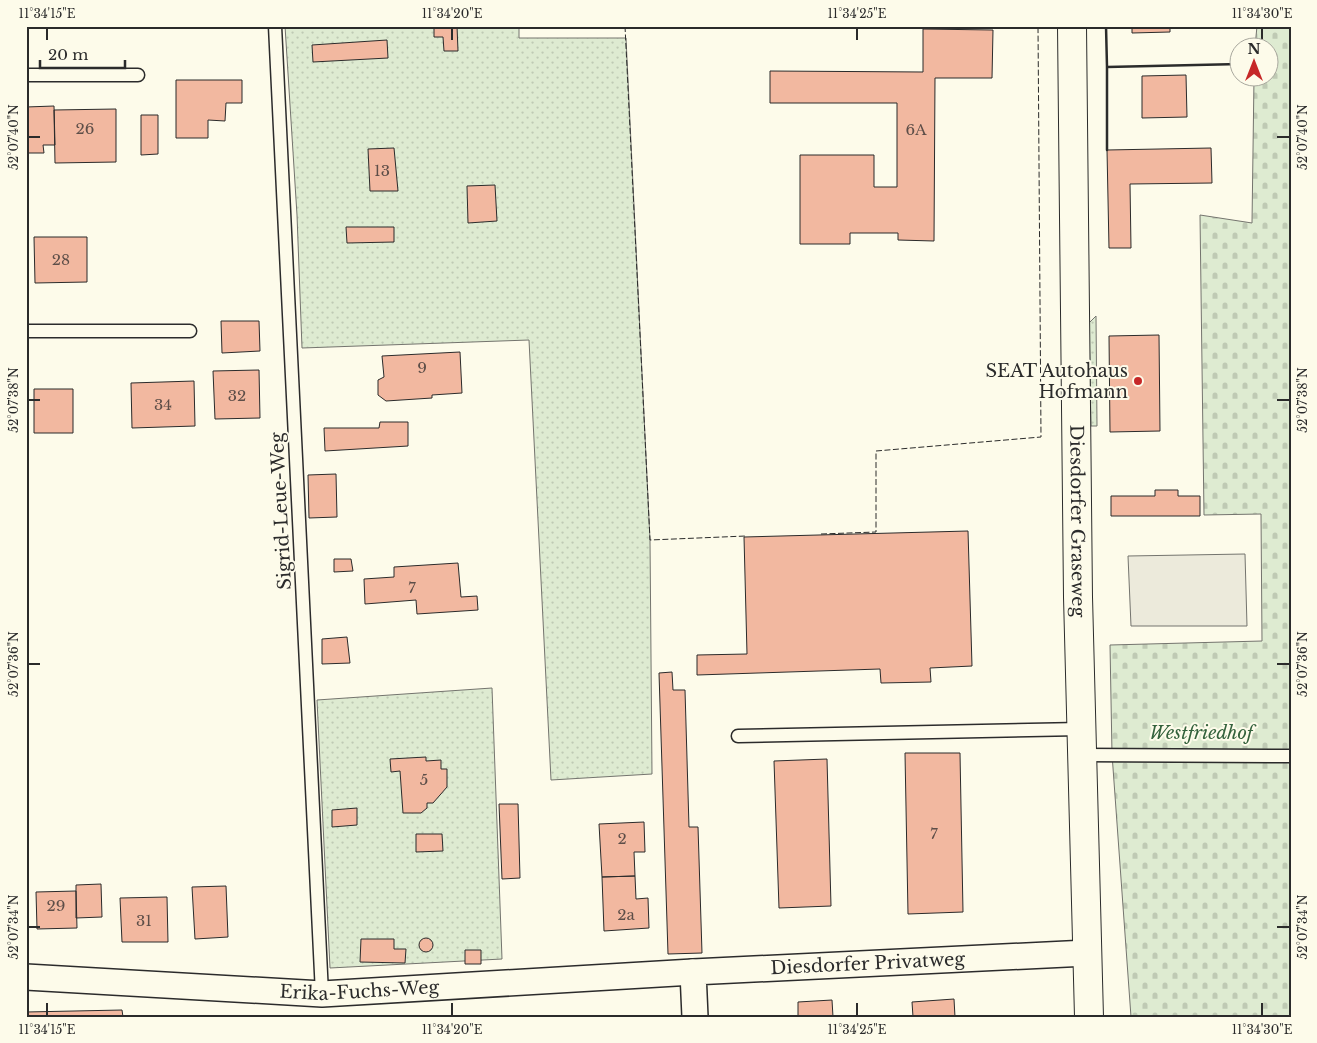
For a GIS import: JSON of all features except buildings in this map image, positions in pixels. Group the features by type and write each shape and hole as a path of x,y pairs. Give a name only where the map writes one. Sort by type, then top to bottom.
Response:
{"main road":[{"name":"Diesdorfer Graseweg","path":"1072,26 1073,318 1081,742 1089,1017"}],"street":[{"name":"Diesdorfer Privatweg","path":"693,972 1087,953"},
{"name":"Erika-Fuchs-Weg","path":"26,977 322,994 693,972"},
{"path":"693,972 695,1017"}],"lane":[{"name":"Sigrid-Leue-Weg","path":"275,26 322,994"},
{"path":"26,75 138,75"},
{"path":"26,331 190,331"},
{"path":"738,736 1081,742 1291,756"}],"green space":[{"path":"285,26 519,26 519,38 626,38 650,540 652,774 551,780 529,340 302,348 297,215"},
{"name":"Westfriedhof","path":"1257,26 1291,26 1291,1017 1131,1017 1112,754 1110,645 1262,641 1261,514 1204,515 1200,215 1252,223 1254,88 1280,88 1280,38 1256,38"},
{"path":"1096,316 1097,426 1091,426 1089,323"},
{"path":"492,688 502,959 330,968 317,700"}],"shaded area":[{"path":"1245,554 1247,626 1131,626 1128,556"}],"fence":[{"path":"625,26 650,540 746,536"},
{"path":"821,534 876,532 876,451 1041,437 1038,26"}],"wall":[{"path":"1106,26 1107,67"},
{"path":"1107,150 1107,67 1230,64"}],"place":[{"name":"SEAT Autohaus Hofmann","path":"1138,381"}]}
